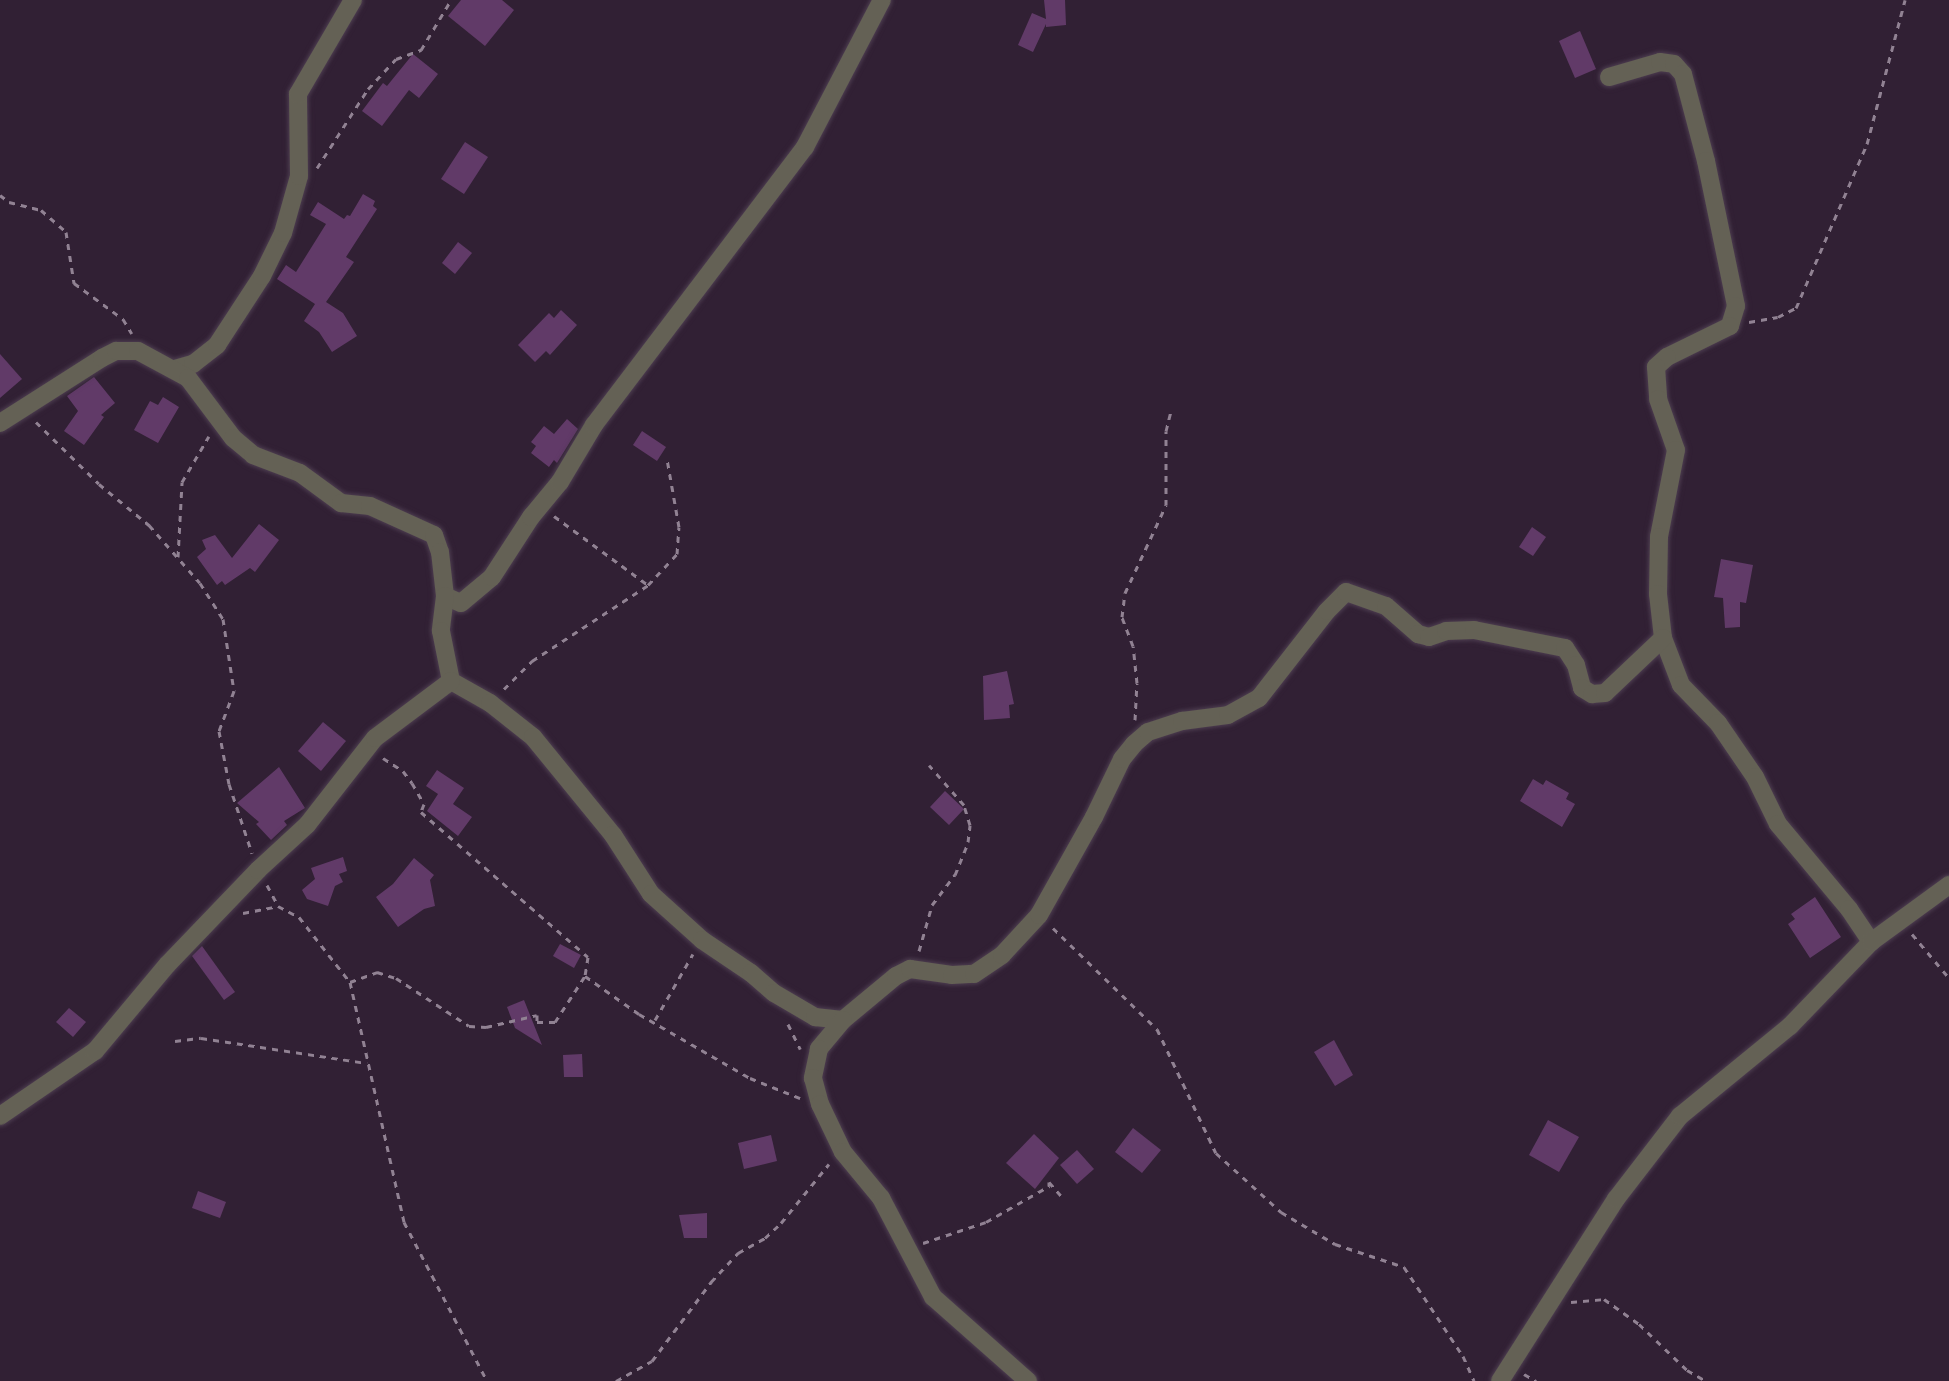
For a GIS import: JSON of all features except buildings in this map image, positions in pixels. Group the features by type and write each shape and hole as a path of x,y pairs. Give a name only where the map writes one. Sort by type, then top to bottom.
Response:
{"street":[{"path":"175,369 206,356 231,327 283,233 299,176 298,94 353,0"},
{"path":"445,596 461,603 492,577 539,506 560,482 594,425 805,147 869,31 882,0"},
{"path":"1609,77 1660,62 1674,64 1683,74 1706,161 1736,306 1730,326 1667,357 1656,367 1658,399 1676,450 1659,537 1658,594 1663,638 1681,685 1718,723 1755,777 1778,824 1849,909 1871,942"},
{"path":"7,420 102,358 116,351 138,351 175,369 194,384 243,448 270,464 300,473 341,503 370,506 434,535 440,552 445,596 441,631 451,681 490,703 533,737 613,835 651,894 702,940 751,973 774,993 815,1017 843,1020"},
{"path":"1028,1381 933,1297 881,1198 843,1152 820,1104 813,1078 819,1049 843,1020 896,976 910,969 952,975 974,974 1002,955 1039,915 1094,817 1122,759 1134,744 1148,732 1182,721 1228,715 1259,698 1327,611 1346,592 1386,606 1418,634 1429,637 1446,631 1474,630 1565,648 1576,665 1582,688 1592,694 1605,693 1663,638"},
{"path":"0,1116 95,1051 167,965 214,920 258,870 307,825 375,738 451,681"},
{"path":"1500,1381 1616,1199 1680,1116 1790,1026 1871,942 1949,885"}],"path":[{"path":"299,176 312,172 322,164 350,114 390,64 421,50 451,0"},
{"path":"1730,326 1778,317 1796,308 1867,144 1905,0"},
{"path":"0,195 9,202 41,210 66,232 74,283 123,319 138,351"},
{"path":"1134,744 1137,683 1133,646 1122,617 1125,593 1166,505 1166,431 1171,411"},
{"path":"7,420 33,420 44,427 99,484 149,525 212,599 223,619 234,691 219,731 241,825 258,870 278,906 299,917 350,982 404,1222 487,1381"},
{"path":"178,557 182,482 220,420"},
{"path":"490,703 532,661 648,585 677,554 681,542 667,459"},
{"path":"539,506 648,585"},
{"path":"350,982 377,972 396,978 469,1026 486,1027 537,1015 537,1022 548,1025 555,1022 585,976 588,957 421,812 424,804 403,771 365,750"},
{"path":"910,969 920,948 932,905 955,875 968,842 970,825 964,805 929,765"},
{"path":"214,920 278,906"},
{"path":"1039,915 1157,1029 1216,1153 1281,1212 1335,1244 1404,1267 1463,1356 1474,1381"},
{"path":"1900,918 1949,978"},
{"path":"654,1021 702,940"},
{"path":"585,976 750,1078 779,1092 820,1104"},
{"path":"787,1022 800,1050"},
{"path":"175,1041 201,1038 367,1063"},
{"path":"616,1381 652,1361 711,1282 738,1253 765,1238 781,1223 823,1170 843,1152"},
{"path":"908,1247 986,1222 1049,1186 1049,1182 1062,1197"},
{"path":"1548,1305 1604,1299 1639,1324 1687,1370 1706,1381"}]}
